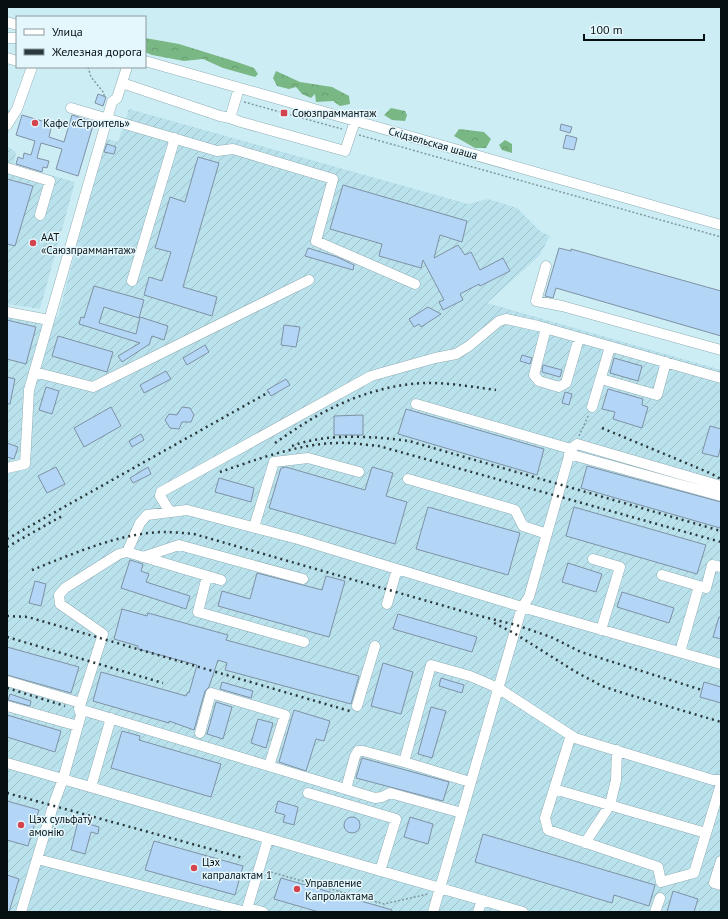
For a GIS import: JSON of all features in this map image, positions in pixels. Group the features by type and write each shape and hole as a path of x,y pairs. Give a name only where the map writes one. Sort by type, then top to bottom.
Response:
{"street":[{"name":"Скідзельская шаша","path":"146,61 721,225"},
{"path":"7,125 18,109 32,68"},
{"path":"7,468 25,464 29,390 112,102 117,98 127,68"},
{"path":"122,84 220,116 346,151 356,121"},
{"path":"230,118 239,88"},
{"path":"71,108 217,151 233,149 333,179 316,241 415,284"},
{"path":"132,281 175,138"},
{"path":"7,168 50,181 40,215"},
{"path":"546,266 536,301 562,306 721,350"},
{"path":"34,372 93,387 309,280"},
{"path":"7,312 49,320"},
{"path":"170,512 160,496 161,492 371,376 434,358 456,354 469,346 499,321 506,319 546,328 721,378"},
{"path":"546,328 534,375 539,381 559,387 566,383 580,338"},
{"path":"592,407 610,347"},
{"path":"601,379 657,395 666,362"},
{"path":"416,404 572,449 721,496"},
{"path":"572,449 721,486"},
{"path":"433,912 522,607 529,597 572,449"},
{"path":"254,527 274,462 308,458 359,472"},
{"path":"408,479 515,510 523,526 547,534"},
{"path":"127,552 140,523 148,515 187,510 298,539 522,607 721,664"},
{"path":"143,557 179,545 303,580"},
{"path":"21,912 53,806 63,779 81,715 80,706 102,634 60,604 59,595 65,588 119,554 127,552 221,580"},
{"path":"593,560 620,567 601,630"},
{"path":"662,575 706,588 712,565 721,567"},
{"path":"387,604 397,569"},
{"path":"207,576 198,612 304,642"},
{"path":"680,652 699,586"},
{"path":"357,706 374,646"},
{"path":"404,762 431,664 470,676 498,688 575,738 713,780 721,780"},
{"path":"7,681 111,718 375,798 390,793 462,813"},
{"path":"200,733 211,693 285,715 269,766"},
{"path":"7,706 78,726"},
{"path":"91,787 111,718"},
{"path":"570,735 545,818 548,830 658,868 661,882 694,873 721,784"},
{"path":"585,843 610,805 616,780 616,750"},
{"path":"346,789 355,756 358,752 363,751 470,782"},
{"path":"7,763 523,912"},
{"path":"554,789 706,833"},
{"path":"308,793 396,819 380,871"},
{"path":"246,910 268,839"},
{"path":"37,859 246,910 263,912"},
{"path":"721,861 714,883 721,885"},
{"path":"655,912 660,898"},
{"path":"478,912 482,900"}],"path":[{"path":"88,68 91,77 104,93 104,96"},
{"path":"235,99 340,128 351,134 721,237"},
{"path":"572,449 592,407"},
{"path":"259,869 384,904 428,894"}],"shaded area":[{"path":"7,109 14,111 7,138"},
{"path":"129,109 468,204 488,199 517,208 541,232 550,236 539,256 487,303 721,370 721,912 7,912 7,309 58,317 105,138 118,142"},
{"name":"ААТ «Саюзпраммантаж»","path":"7,138 8,147 16,152 14,165 75,182 40,309 7,304"}],"green space":[{"path":"146,38 179,44 237,62 254,68 258,74 255,77 223,68 203,59 184,61 146,52"},
{"path":"276,71 300,82 332,87 349,96 350,104 340,106 333,101 316,102 315,94 311,98 302,94 296,87 289,89 277,86 273,78"},
{"path":"391,108 405,111 407,115 405,121 392,120 384,115"},
{"path":"459,129 484,132 491,139 486,148 475,148 454,136"},
{"path":"505,140 512,144 512,153 502,150 499,145"}],"building":[{"path":"98,94 106,97 103,106 95,103"},
{"path":"22,115 52,124 49,137 64,142 72,115 94,122 78,176 56,169 62,149 41,143 37,158 49,161 47,168 43,167 42,172 16,164 18,157 23,159 24,153 31,155 35,141 16,135"},
{"path":"561,124 572,127 570,133 560,130"},
{"path":"566,135 577,138 574,150 563,148"},
{"path":"107,144 116,147 114,154 104,152"},
{"path":"198,157 219,163 183,287 217,297 212,316 144,295 149,277 162,281 171,252 155,248 170,197 185,202"},
{"path":"7,179 33,186 15,246 7,244"},
{"path":"343,185 467,221 462,242 440,235 434,258 458,245 465,255 471,252 480,270 503,258 510,271 460,294 463,300 443,310 439,302 444,300 423,260 421,268 379,256 382,244 330,229"},
{"path":"308,248 337,257 354,265 353,270 305,256"},
{"path":"559,248 571,251 571,249 721,291 721,336 556,288 553,298 545,296"},
{"path":"94,286 144,300 139,318 104,307 99,323 136,334 140,317 168,326 164,340 152,336 149,345 122,362 118,356 140,343 79,324 81,317 84,318"},
{"path":"428,307 441,314 421,327 419,324 414,327 409,319"},
{"path":"7,320 36,327 26,364 7,359"},
{"path":"284,325 300,327 296,347 281,345"},
{"path":"58,336 113,352 107,372 52,356"},
{"path":"205,345 209,352 187,365 183,358"},
{"path":"522,355 532,358 530,364 520,361"},
{"path":"614,358 642,366 638,381 610,373"},
{"path":"543,365 562,370 560,377 542,372"},
{"path":"166,371 171,379 144,393 140,385"},
{"path":"7,377 15,379 10,404 7,404"},
{"path":"286,379 290,385 271,396 267,390"},
{"path":"46,387 59,391 52,414 39,410"},
{"path":"608,389 643,399 642,405 648,407 642,428 613,419 615,412 602,409"},
{"path":"565,392 572,394 569,405 562,403"},
{"path":"111,407 121,426 84,447 74,428"},
{"path":"182,407 190,408 194,415 191,422 182,422 179,429 170,428 165,420 169,414 177,415"},
{"path":"406,409 544,449 537,475 398,434"},
{"path":"363,415 363,435 334,435 334,416"},
{"path":"710,426 721,429 721,446 718,457 702,453"},
{"path":"141,434 144,440 132,447 129,441"},
{"path":"7,443 18,447 14,459 7,457"},
{"path":"587,466 721,502 720,528 581,488"},
{"path":"56,467 65,484 47,493 38,476"},
{"path":"148,467 151,474 133,483 130,478"},
{"path":"286,467 365,490 372,467 393,473 386,496 407,502 395,544 269,508 281,468"},
{"path":"219,478 254,488 251,502 215,492"},
{"path":"428,507 520,533 508,575 416,549"},
{"path":"574,507 706,545 697,574 566,536"},
{"path":"130,560 143,564 141,571 149,574 146,582 190,596 186,609 121,588"},
{"path":"568,563 602,574 596,592 562,582"},
{"path":"257,573 322,590 326,576 345,581 329,637 218,606 222,591 250,599"},
{"path":"35,581 46,584 41,606 29,603"},
{"path":"622,592 674,608 669,623 617,607"},
{"path":"122,609 147,616 148,613 228,635 226,640 359,676 351,704 225,670 227,663 218,660 209,687 205,691 194,730 169,721 169,723 93,701 101,672 186,696 188,692 189,693 197,665 138,649 138,646 114,639"},
{"path":"398,614 477,637 472,652 393,629"},
{"path":"719,617 721,617 721,639 713,637"},
{"path":"7,647 79,667 71,693 7,675"},
{"path":"383,663 413,672 401,714 371,706"},
{"path":"441,678 464,685 462,693 439,686"},
{"path":"222,682 253,691 251,698 220,689"},
{"path":"704,682 721,687 721,703 700,697"},
{"path":"10,694 31,701 30,706 8,700"},
{"path":"216,702 232,707 223,739 207,734"},
{"path":"431,707 446,711 432,758 418,754"},
{"path":"294,710 330,721 324,741 316,739 306,771 279,762"},
{"path":"7,715 61,731 55,752 7,737"},
{"path":"258,719 273,723 266,748 251,743"},
{"path":"122,731 140,736 139,740 221,764 211,797 111,768"},
{"path":"362,758 449,782 443,801 356,778"},
{"name":"Цэх сульфату амонію","path":"7,801 39,810 28,846 7,840"},
{"path":"278,801 298,807 294,825 283,822 285,815 275,812"},
{"path":"349,817 355,817 360,822 358,831 355,833 349,833 344,828 344,822"},
{"path":"410,817 433,824 428,844 404,837"},
{"path":"78,821 99,827 98,834 91,832 85,854 71,850"},
{"path":"483,834 655,885 649,906 614,895 612,903 475,862"},
{"name":"Цэх капралактам 1","path":"154,841 243,866 235,895 145,870"},
{"path":"7,875 19,879 9,912 7,912"},
{"name":"Управление Капролактама","path":"281,878 392,910 391,912 319,912 274,899"},
{"path":"673,891 698,899 694,912 667,912"}],"railway":[{"path":"275,443 324,412 349,400 375,391 402,385 429,383 463,385 496,390"},
{"path":"7,539 269,392"},
{"path":"602,428 721,479"},
{"path":"292,446 334,437 365,437 409,441 721,531"},
{"path":"220,472 277,453 307,446 341,443 379,446 721,542"},
{"path":"7,547 62,516"},
{"path":"32,570 96,545 130,536 163,532 194,534 476,615 516,625 551,637 581,652 702,690"},
{"path":"7,616 28,617 353,712"},
{"path":"494,623 514,633 576,672 602,686 721,722"},
{"path":"7,637 163,683"},
{"path":"7,688 65,706"},
{"path":"7,793 243,858"}],"place":[{"name":"Союзпраммантаж","path":"284,113"},
{"name":"Кафе «Строитель»","path":"35,123"},
{"name":"ААТ «Саюзпраммантаж»","path":"33,243"},
{"name":"Цэх сульфату амонію","path":"21,825"},
{"name":"Цэх капралактам 1","path":"194,868"},
{"name":"Управление Капролактама","path":"297,889"}]}
